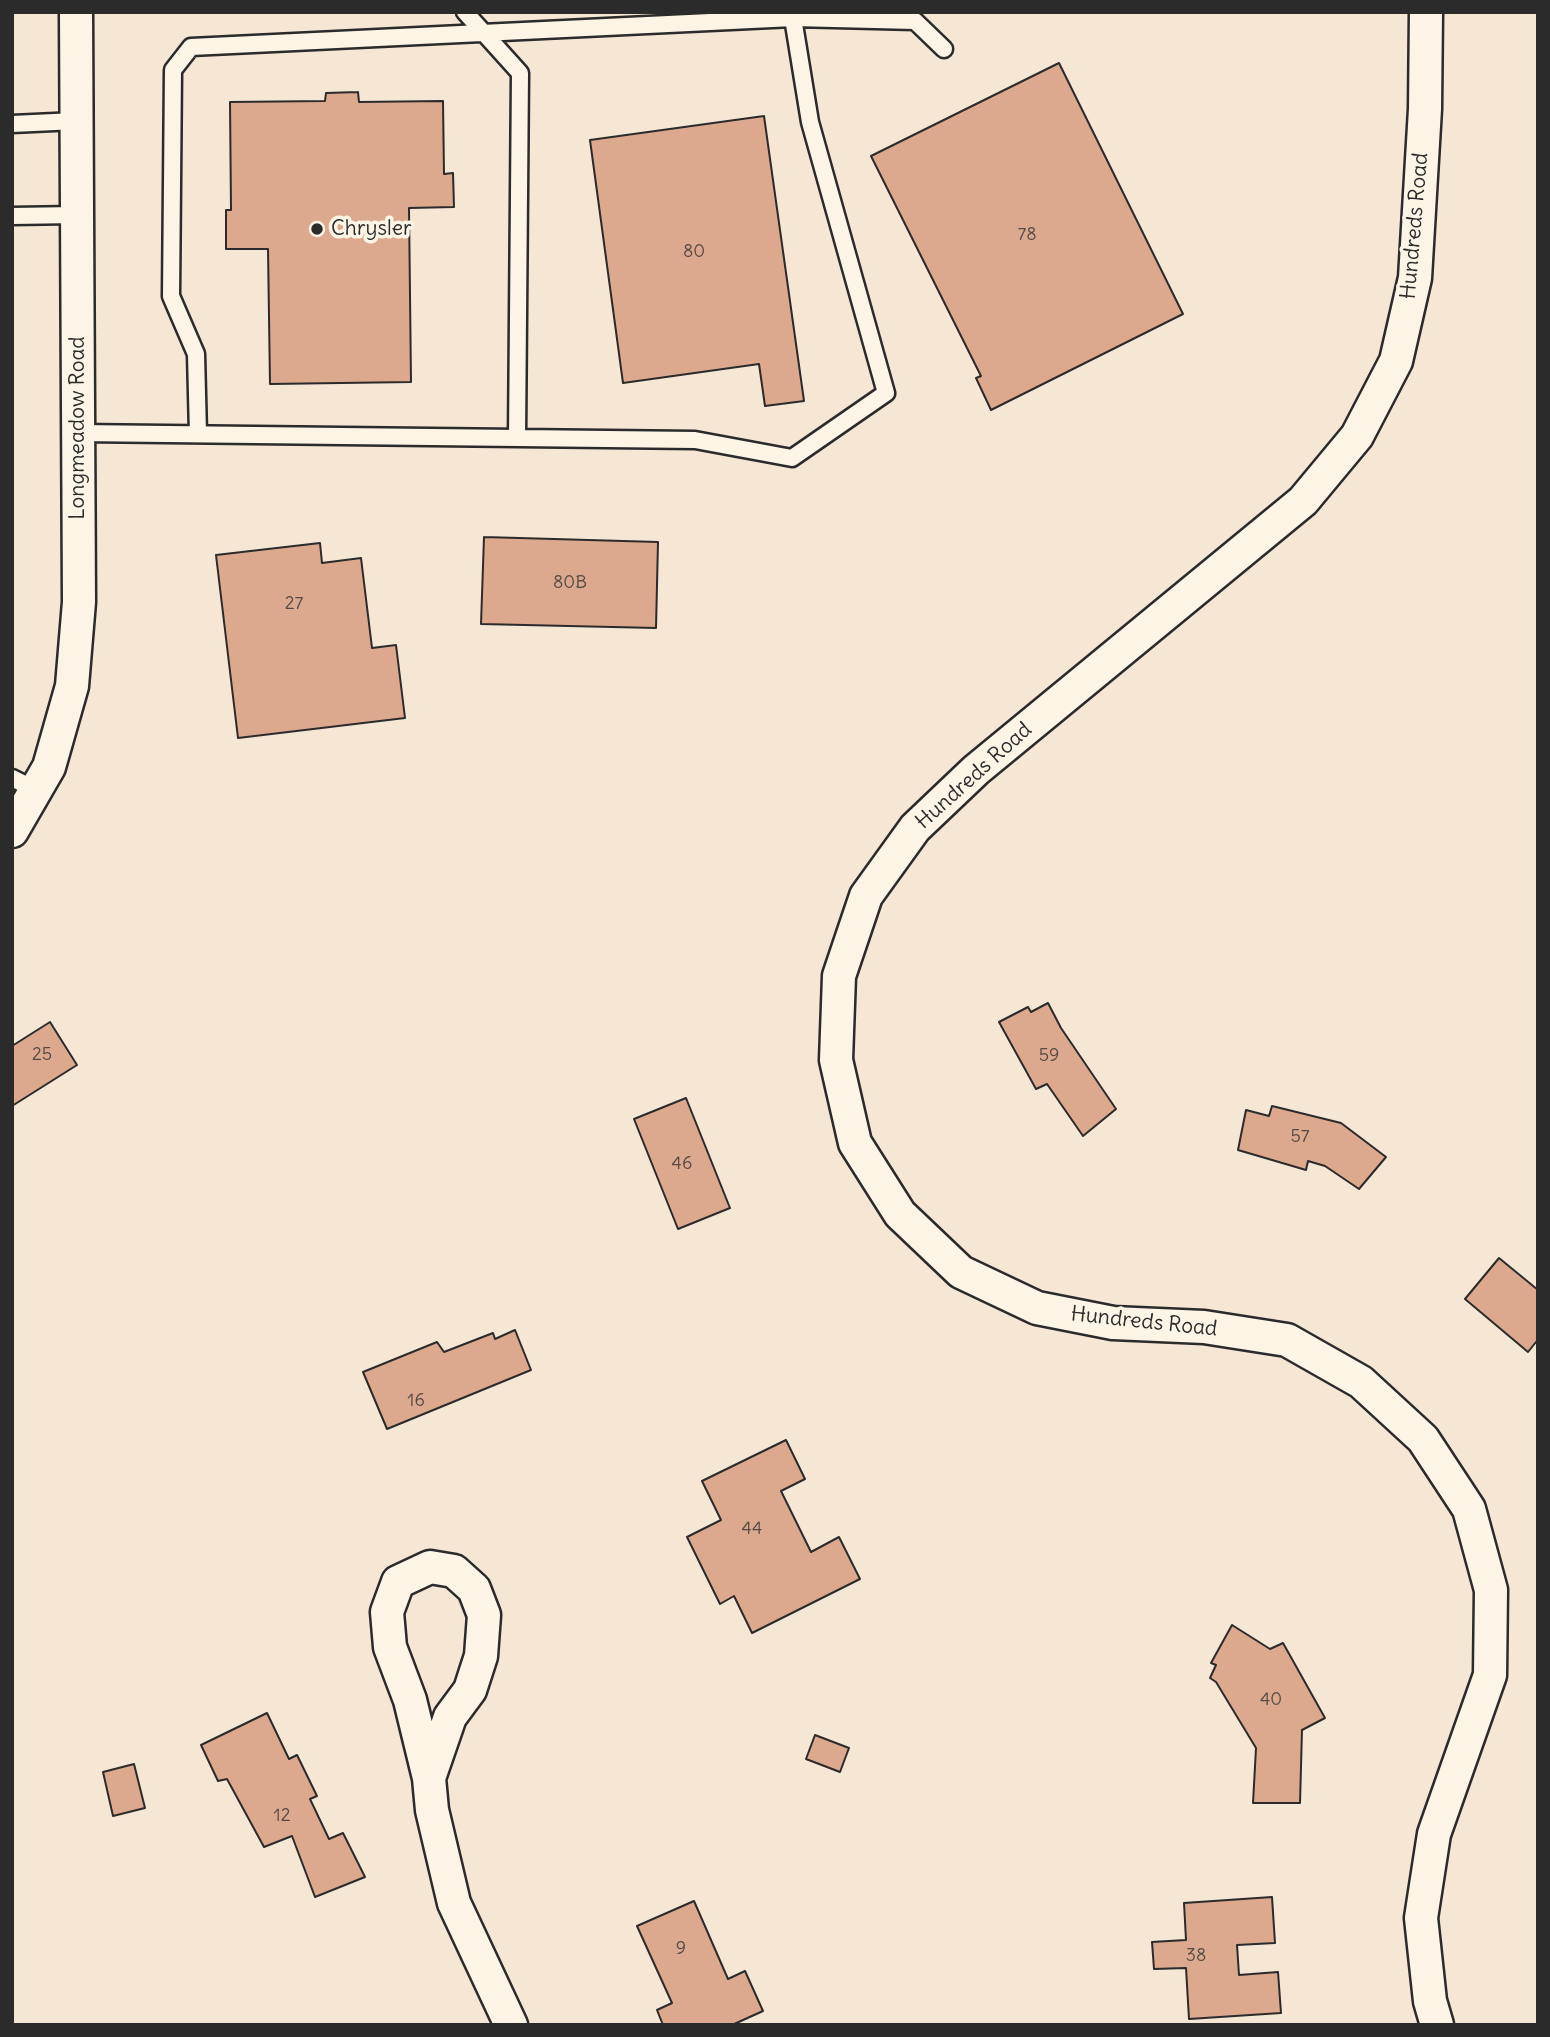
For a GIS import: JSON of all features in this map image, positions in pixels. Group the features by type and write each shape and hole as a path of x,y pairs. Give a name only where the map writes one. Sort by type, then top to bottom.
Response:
{"street":[{"name":"Longmeadow Road","path":"12,831 24,784 49,767 72,686 79,602 76,12"},
{"name":"Hundreds Road","path":"1426,12 1425,109 1415,278 1396,361 1357,436 1303,500 976,770 915,828 866,896 839,976 836,1060 855,1143 900,1214 961,1272 1037,1308 1113,1323 1204,1327 1287,1340 1361,1381 1423,1439 1469,1509 1491,1590 1490,1675 1434,1834 1428,1870 1421,1917 1430,2001 1437,2025"},
{"path":"429,1777 450,1717 470,1690 474,1679 481,1656 484,1615 474,1590 454,1571 430,1567 398,1582 387,1612 390,1647 410,1700 429,1777 432,1810 454,1903 511,2025"}],"lane":[{"path":"465,12 520,73 517,438"},
{"path":"78,433 695,440 792,458 886,393 810,122 792,15"},
{"path":"198,434 196,354 171,296 173,69 191,47 792,15 915,21 944,49"},
{"path":"12,124 76,121"},
{"path":"12,216 76,215"}],"building":[{"path":"1059,63 1183,314 991,410 976,378 981,376 871,156"},
{"name":"Chrysler","path":"358,92 359,102 443,101 444,174 453,173 454,207 409,208 411,382 270,384 268,249 226,249 226,210 231,210 230,102 325,101 326,93"},
{"path":"764,116 804,401 765,406 759,364 623,383 590,140"},
{"path":"484,537 658,542 656,628 481,624"},
{"path":"320,543 322,563 361,558 372,648 396,645 405,718 238,738 216,555"},
{"path":"1048,1003 1061,1028 1116,1109 1083,1136 1047,1084 1036,1089 999,1022 1028,1007 1031,1012"},
{"path":"50,1022 77,1065 12,1106 12,1046"},
{"path":"686,1098 730,1208 678,1229 634,1119"},
{"path":"1272,1106 1341,1123 1386,1157 1359,1189 1325,1166 1308,1161 1306,1170 1238,1150 1246,1110 1269,1116"},
{"path":"1499,1258 1538,1290 1538,1345 1536,1342 1528,1352 1465,1299"},
{"path":"515,1330 531,1370 387,1429 363,1372 437,1342 444,1352 493,1333 495,1339"},
{"path":"786,1440 805,1479 781,1491 811,1552 839,1537 860,1579 752,1633 734,1596 720,1604 687,1537 721,1520 702,1481"},
{"path":"1232,1625 1270,1649 1283,1643 1325,1718 1302,1730 1300,1803 1253,1803 1256,1748 1216,1682 1210,1678 1216,1665 1211,1663"},
{"path":"267,1713 289,1759 297,1755 317,1796 310,1799 329,1839 343,1833 365,1877 315,1897 292,1836 264,1847 227,1779 218,1781 201,1745"},
{"path":"815,1735 849,1748 840,1772 806,1759"},
{"path":"134,1764 145,1808 113,1816 103,1772"},
{"path":"1272,1897 1275,1943 1237,1945 1239,1975 1278,1972 1281,2013 1189,2019 1186,1968 1154,1969 1152,1942 1186,1940 1184,1903"},
{"path":"694,1901 728,1979 745,1971 763,2011 732,2025 663,2025 657,2010 672,2003 637,1926"}],"place":[{"name":"Chrysler","path":"317,229"}]}
